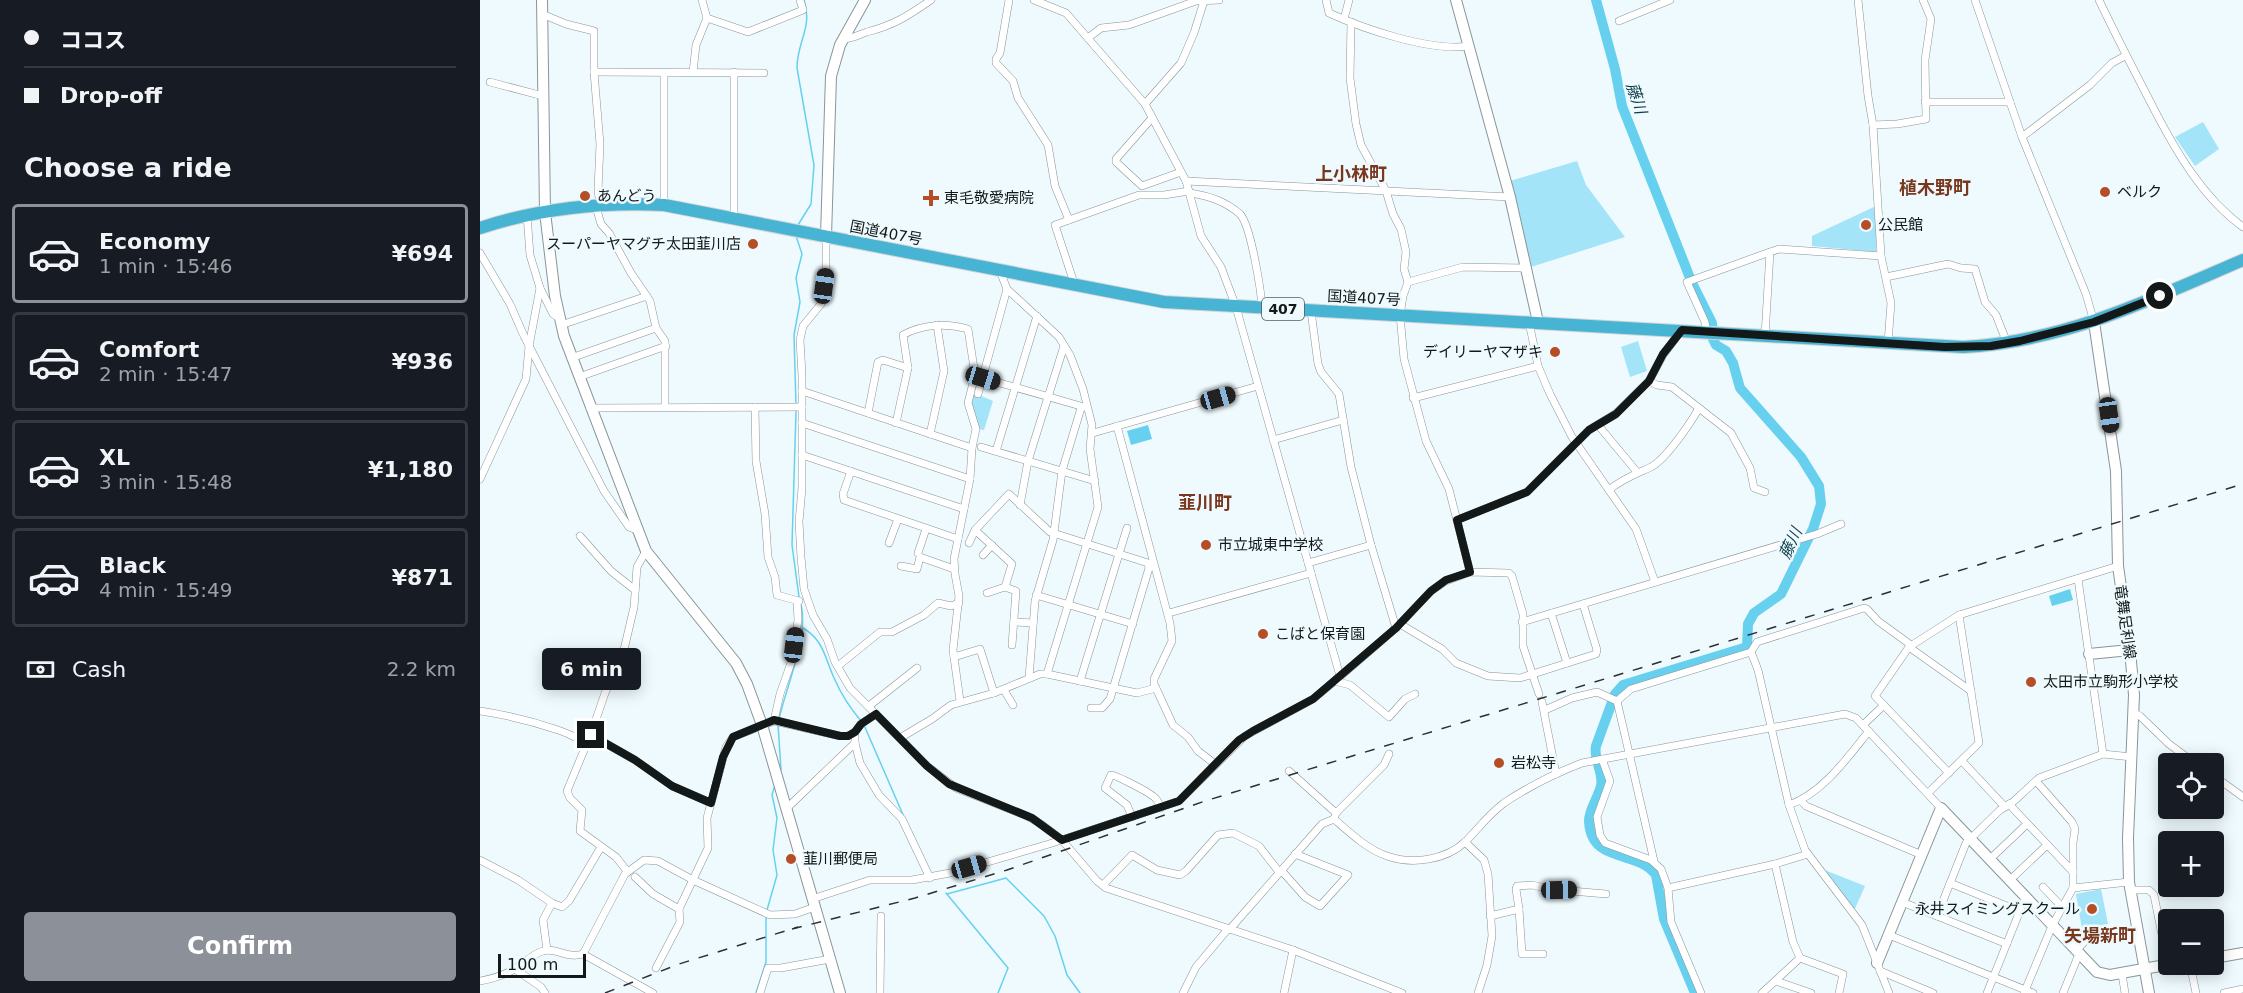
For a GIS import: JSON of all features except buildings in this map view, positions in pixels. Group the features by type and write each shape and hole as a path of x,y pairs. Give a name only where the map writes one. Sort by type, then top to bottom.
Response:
{"highway":[{"name":"国道407号","path":"480,228 545,212 629,204 664,205 1164,302 1963,347 2007,344 2094,322 2116,315 2243,260"}],"street":[{"path":"542,0 545,212 560,322 571,358 646,551 736,663 747,684 762,725 840,993"},
{"path":"693,72 696,45 707,18 702,0"},
{"path":"707,18 748,32 803,10 800,0"},
{"path":"777,721 780,693 792,660 802,600 799,522 802,391 796,340 803,326 821,304 826,271 831,76 843,39 865,0"},
{"path":"843,39 851,39 886,28 931,0"},
{"path":"1009,0 1000,53 996,63 1013,81 1018,98 1048,145 1055,186 1069,220"},
{"path":"1034,0 1051,3 1064,11 1144,104 1186,181 1204,241 1221,267 1236,306 1311,573 1337,678 1389,717 1405,699 1415,694"},
{"path":"1088,38 1101,28 1129,25 1196,1 1218,0"},
{"path":"1326,0 1329,13 1347,21 1395,36 1436,45 1469,46"},
{"path":"1349,0 1347,21 1350,78 1356,124 1361,145 1386,191 1401,229 1406,252 1404,268 1408,282 1400,315 1404,359 1426,441 1449,489 1470,572"},
{"path":"1456,0 1510,197 1526,268 1538,366 1576,444 1636,529 1655,582"},
{"path":"1619,21 1657,3 1670,0"},
{"path":"1858,0 1873,125 1881,256 1892,303 1888,343"},
{"path":"1873,125 1926,120 1925,60 1931,24 1923,0"},
{"path":"1975,0 2022,137 2086,294 2094,322"},
{"path":"2099,0 2125,57 2175,148 2220,208 2243,226"},
{"path":"1144,104 1180,63 1194,33 1204,1"},
{"path":"542,14 566,24 594,31 594,72 600,144 597,168 598,206 601,224 609,233 630,273 650,301 656,328 666,346 665,407"},
{"path":"2022,137 2090,85 2112,63 2125,57"},
{"path":"594,72 764,73"},
{"path":"734,72 734,219"},
{"path":"664,73 664,205"},
{"path":"490,82 543,96"},
{"path":"1925,102 2010,102"},
{"path":"1152,118 1116,159 1116,162 1142,186 1181,172"},
{"path":"1186,181 1510,197"},
{"path":"1075,285 1054,228 1055,225 1141,194 1164,195 1189,192 1215,198 1242,217 1257,267 1263,308"},
{"path":"527,215 530,255 540,288 553,314 560,322"},
{"path":"1707,332 1705,322 1687,282 1779,249 1881,256"},
{"path":"1765,336 1770,252"},
{"path":"480,253 518,319 529,346 604,491 629,526 637,530"},
{"path":"1886,277 1948,264 1975,269 1985,302 1996,315 2007,344"},
{"path":"1408,282 1463,267 1526,268"},
{"path":"1000,271 1007,289 1059,337 1070,355 1093,433 1090,449 1098,507 1047,674"},
{"path":"480,479 526,380 529,346 540,288"},
{"path":"978,394 1007,289"},
{"path":"560,322 647,296"},
{"path":"1311,311 1318,364 1321,372 1339,394 1347,451 1371,545 1398,626 1442,649 1456,663 1477,672 1488,676 1520,678 1596,654 1598,650 1583,604"},
{"path":"996,451 1037,316"},
{"name":"竜舞足利線","path":"2094,322 2116,471 2118,566 2130,650 2134,713 2128,838 2130,886 2149,993"},
{"path":"930,434 944,371 937,325"},
{"path":"896,423 908,368 903,335 913,329 937,325 968,329 975,375 968,403 976,429 970,479 954,569 959,603 954,657 960,701"},
{"path":"571,358 656,328"},
{"path":"1457,520 1527,492 1589,430 1616,414 1649,381 1663,354 1682,330"},
{"path":"579,377 666,346"},
{"path":"1020,505 1028,460 1064,346"},
{"path":"868,413 878,362 883,360 908,368"},
{"path":"1413,398 1538,366"},
{"path":"983,378 1084,407"},
{"path":"1649,381 1657,385 1672,387 1731,433 1749,468 1754,488 1765,492"},
{"path":"1093,433 1258,386"},
{"path":"802,391 972,448"},
{"path":"755,407 756,461 765,514 768,557 775,577 777,595 802,600 827,639 850,687 927,766 949,784 1032,818 1062,840 1102,885 1125,895 1293,950 1402,993"},
{"path":"590,408 801,407"},
{"path":"1029,678 1036,595 1054,534 1062,471 1084,407"},
{"path":"1609,490 1637,472 1651,467 1688,428 1699,408"},
{"path":"1273,440 1343,420"},
{"path":"802,423 970,479"},
{"path":"1598,425 1637,472"},
{"path":"1117,426 1169,613 1172,642 1154,679 1156,688 1173,724 1188,737 1198,751 1215,764"},
{"path":"981,447 1095,481"},
{"path":"802,455 964,509"},
{"path":"851,471 843,494 844,500 958,539"},
{"path":"969,543 975,530 1009,494 1054,534 1148,563 1149,568 1109,703 1105,706 1091,708"},
{"path":"889,543 898,519"},
{"path":"1522,622 1817,534 1841,524"},
{"path":"1080,681 1127,528"},
{"path":"918,553 926,529"},
{"path":"975,530 1012,564 1005,587"},
{"path":"579,536 611,571 635,590"},
{"path":"983,555 992,545"},
{"path":"1308,563 1371,545"},
{"path":"627,871 616,857 580,831 582,810 570,798 567,791 605,693 623,654 634,607 637,567 646,551"},
{"path":"901,566 917,569 920,557 954,569"},
{"path":"1949,773 1875,694 1910,646 1959,615 2118,566"},
{"path":"480,981 515,969 534,955 547,950 574,957 584,954 627,871 644,860 658,861 766,914 795,914 814,903 870,880 930,878 1062,840 1179,801 1245,736 1310,701 1398,626 1431,591 1446,580 1470,572 1509,573 1512,576 1521,606 1523,646 1539,693"},
{"path":"1169,613 1311,573"},
{"path":"2078,579 2103,754"},
{"path":"987,593 1005,587 1016,591 1012,645"},
{"path":"1036,595 1132,624"},
{"path":"838,666 880,632 892,632 924,615 938,603 951,606 959,603"},
{"path":"1617,701 1631,689 1751,652 1757,642 1864,608 1910,646 1971,691"},
{"path":"1551,613 1567,663"},
{"path":"1928,793 1979,743 1959,615"},
{"path":"1014,622 1033,623"},
{"path":"954,657 980,649 994,693"},
{"path":"2089,654 2130,650"},
{"path":"1751,652 1758,670 1789,805 1808,854 1862,925 1889,993"},
{"path":"868,706 917,668"},
{"path":"900,738 960,701 1004,690 1029,678 1047,674 1137,693 1156,688"},
{"path":"1004,690 1012,705"},
{"path":"1556,774 1544,706 1597,692 1617,701"},
{"path":"1617,701 1654,861 1663,873 1668,888 1671,922 1701,993"},
{"path":"1863,725 1884,705"},
{"path":"480,711 514,716 561,731 573,738 589,738 635,760 672,786 711,803"},
{"path":"2134,713 2181,753"},
{"path":"656,968 680,922 679,909 708,848 707,818 723,757 733,737 777,721 848,736 876,714"},
{"path":"1289,771 1351,834 1384,856 1436,858 1446,855 1465,842 1504,803 1556,774 1582,763 1771,727 1850,715 1869,731 2097,972 2110,975 2122,974 2158,967"},
{"path":"1789,805 1811,794 1840,766 1869,731"},
{"path":"855,732 855,743 864,772 879,795 902,819 930,878"},
{"path":"786,809 855,743"},
{"path":"1182,993 1196,967 1322,824 1335,816 1384,765 1389,754"},
{"path":"1937,916 1969,839 2039,778 2103,754 2132,757"},
{"path":"1602,759 1610,781 1598,817 1600,835 1605,843 1654,861"},
{"path":"1962,761 2027,824 2073,873"},
{"path":"1132,817 1127,805 1105,788 1111,775 1119,777 1152,796 1161,808"},
{"path":"1889,935 2028,992 2052,926 2073,888 2075,829 2072,822 2036,781"},
{"path":"2224,783 2243,797"},
{"path":"1801,801 1806,806 1922,855"},
{"path":"1878,968 1889,935 1941,808"},
{"path":"1989,860 2027,824"},
{"path":"1102,885 1132,855 1157,870 1180,875 1218,835 1231,833 1259,846 1305,897 1320,906 1348,875 1295,854"},
{"path":"1465,842 1486,864 1492,936 1490,953 1478,993"},
{"path":"2009,881 2047,845"},
{"path":"480,860 518,880 560,907 566,906 601,847"},
{"path":"1668,888 1775,864 1808,854"},
{"path":"1775,864 1793,942 1800,958 1843,974 1839,993"},
{"path":"635,877 654,894 679,909"},
{"path":"1950,884 2019,911"},
{"path":"1543,954 1522,954 1517,886 1533,885 1548,889 1606,894"},
{"path":"2073,888 2130,886 2149,890 2154,895 2158,914"},
{"path":"2043,887 2062,907"},
{"path":"1987,993 2025,898"},
{"path":"1902,902 2007,944"},
{"path":"547,950 543,920 552,903"},
{"path":"1490,916 1519,909"},
{"path":"880,993 881,916"},
{"path":"2063,993 2077,952 2086,940 2115,935"},
{"path":"1284,993 1293,950"},
{"path":"2224,956 2243,953"},
{"path":"584,954 653,993"},
{"path":"1762,993 1800,958"},
{"path":"760,993 768,968 781,968 830,959"},
{"path":"1878,968 1934,993"},
{"path":"515,969 541,987 545,993"},
{"path":"2122,974 2125,993"},
{"path":"2192,975 2196,993"},
{"path":"1776,981 1810,993"},
{"path":"2224,993 2243,989"}],"shaded area":[{"path":"2203,122 2219,149 2195,166 2175,137"},
{"path":"1577,161 1586,185 1625,237 1531,267 1510,181"},
{"path":"1876,206 1876,252 1812,246 1812,236"},
{"path":"1638,341 1647,371 1630,377 1621,347"},
{"path":"974,393 993,401 984,430 978,429 971,402"},
{"path":"1148,425 1152,439 1131,445 1127,431"},
{"path":"2070,589 2073,600 2052,606 2049,596"},
{"path":"1822,869 1865,886 1854,911"},
{"name":"永井スイミングスクール","path":"2101,889 2108,924 2082,929 2076,894"}],"waterway":[{"path":"798,225 811,204 814,165 797,68 807,19 804,0"},
{"name":"藤川","path":"1596,0 1615,69 1622,106 1692,283 1712,323 1713,339 1716,345 1726,351 1733,363 1740,388 1801,457 1819,486 1821,504 1813,529 1781,594 1754,613 1748,624 1747,647 1623,685 1615,694 1596,746 1595,751 1602,781 1589,817 1592,835 1606,851 1638,862 1648,867 1656,875 1664,919 1695,993"},
{"path":"796,236 802,254 796,278 800,302 794,335 796,406"},
{"path":"796,411 792,545 799,597"},
{"path":"779,719 796,662 802,631 801,605"},
{"path":"803,628 820,644 840,691 861,721"},
{"path":"778,724 781,770"},
{"path":"864,725 904,817"},
{"path":"767,910 777,875 773,850 777,818 772,795 775,785"},
{"path":"947,894 1006,878 1044,916 1055,936 1067,975 1080,993"},
{"path":"946,893 1008,968 998,993"},
{"path":"756,993 766,962 766,917"}],"railway":[{"path":"792,929 915,898 1007,870 1205,801 2243,484"},
{"path":"605,993 679,964 798,927"}],"place":[{"name":"ベルク","path":"2105,192"},
{"name":"あんどう","path":"585,196"},
{"name":"東毛敬愛病院","path":"931,198"},
{"name":"公民館","path":"1866,225"},
{"name":"スーパーヤマグチ太田韮川店","path":"753,244"},
{"name":"デイリーヤマザキ","path":"1555,352"},
{"name":"市立城東中学校","path":"1206,545"},
{"name":"こばと保育園","path":"1263,634"},
{"name":"太田市立駒形小学校","path":"2031,682"},
{"name":"岩松寺","path":"1499,763"},
{"name":"韮川郵便局","path":"791,859"},
{"name":"永井スイミングスクール","path":"2092,909"}],"district":[{"name":"上小林町","path":"1351,174"},
{"name":"植木野町","path":"1935,188"},
{"name":"韮川町","path":"1205,503"},
{"name":"矢場新町","path":"2100,936"}],"route":[{"path":"591,735 635,760 672,786 711,803 726,747 733,737 774,720 804,729 848,736 876,714 927,766 949,784 1032,818 1062,840 1179,801 1239,740 1313,699 1396,628 1431,591 1446,580 1470,572 1457,520 1527,492 1589,430 1616,414 1649,381 1663,354 1682,330 1945,347 1991,346 2094,322 2160,296"}]}
